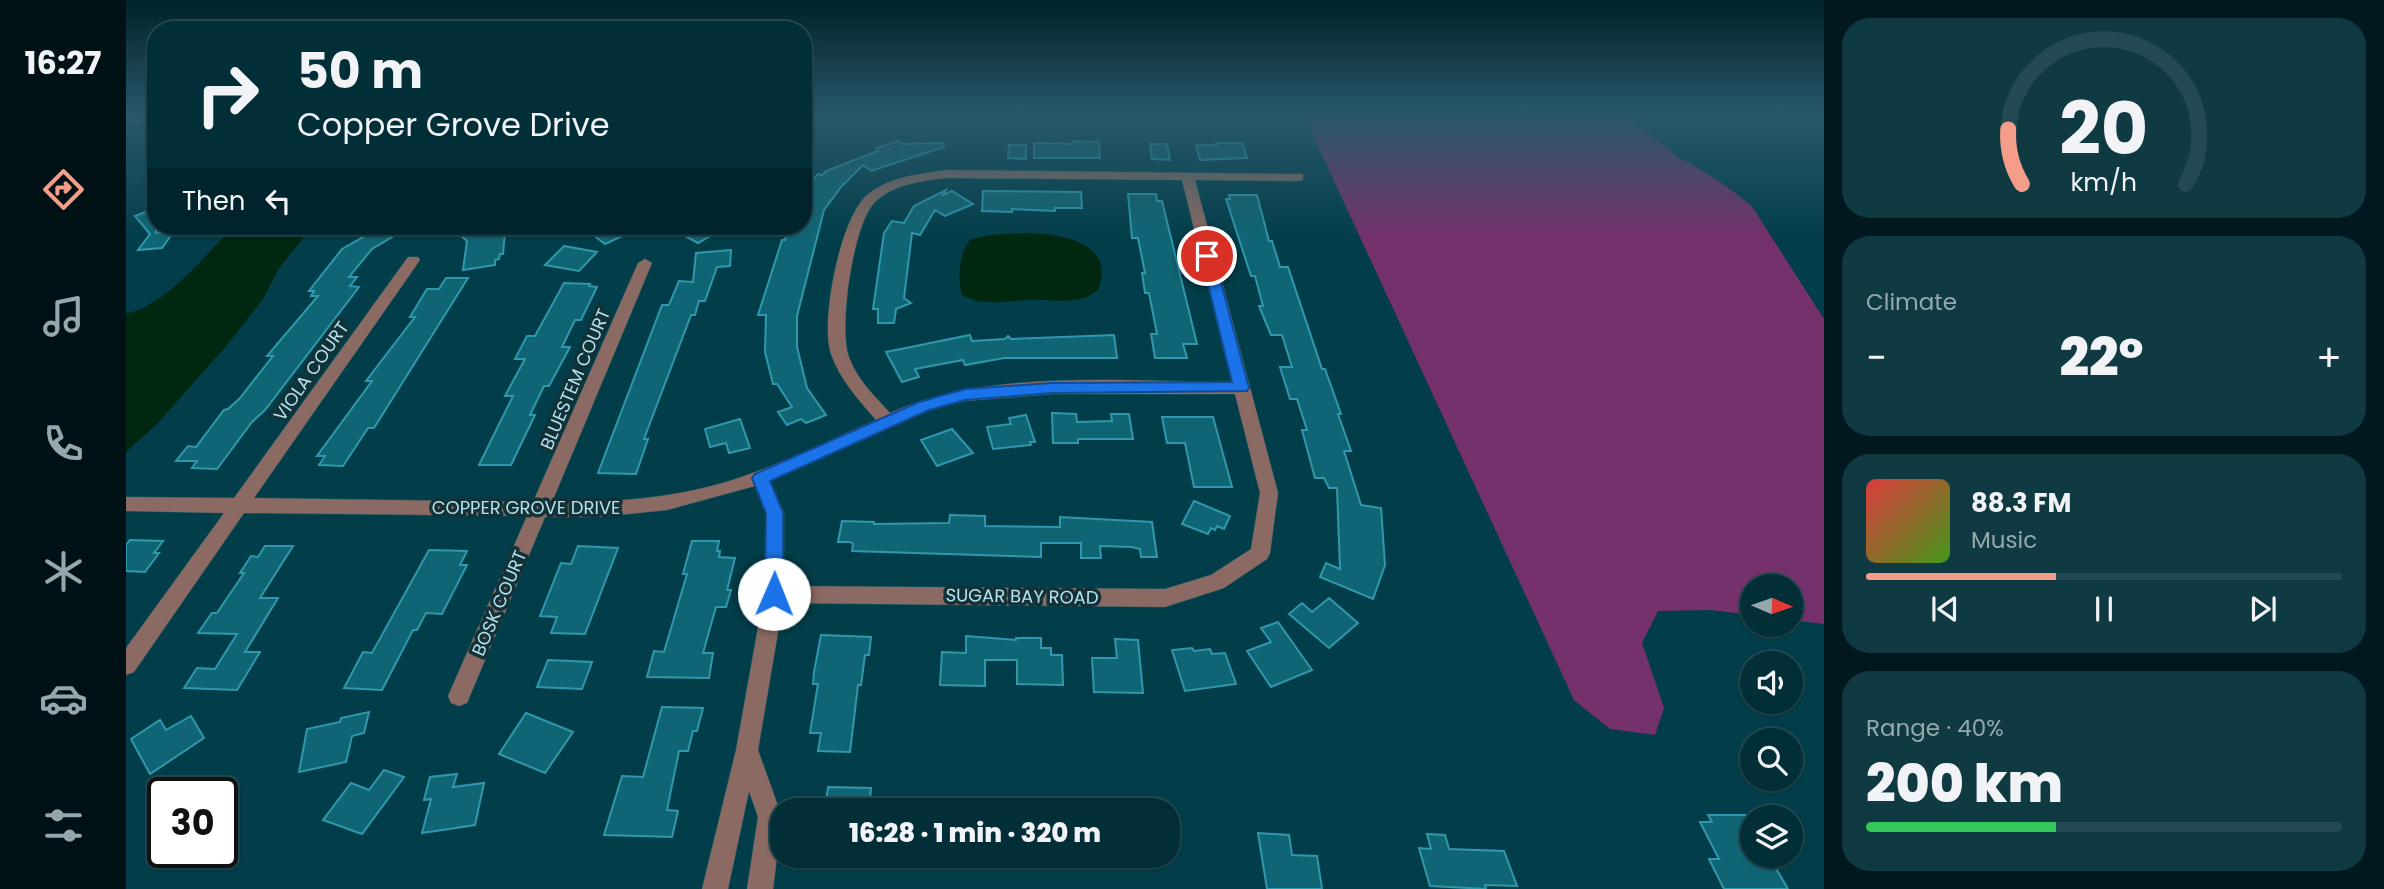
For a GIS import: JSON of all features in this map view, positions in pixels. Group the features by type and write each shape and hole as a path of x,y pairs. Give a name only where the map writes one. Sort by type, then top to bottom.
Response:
{"street":[{"path":"887,421 845,369 836,341 836,320 854,223 865,205 886,189 914,178 946,174 1298,177"},
{"path":"1186,176 1241,388"},
{"name":"VIOLA COURT","path":"126,665 413,260"},
{"name":"BLUESTEM COURT","path":"539,510 645,263"},
{"name":"COPPER GROVE DRIVE","path":"126,505 240,504 599,510 667,503 760,478 925,405 965,395 1052,388 1241,388"},
{"name":"SUGAR BAY ROAD","path":"774,594 1165,598 1217,582 1260,553 1269,493 1241,388"},
{"path":"715,889 747,750 774,594 775,513 760,478"},
{"name":"BOSK COURT","path":"459,696 539,510"},
{"path":"747,750 771,817 760,889"}],"shaded area":[{"path":"1323,157 1679,157 1719,181 1751,205 1824,319 1824,624 1803,622 1803,574 1740,574 1740,614 1711,610 1658,611 1642,643 1664,708 1655,735 1610,729 1574,700"},
{"path":"1024,233 1067,238 1092,250 1099,260 1102,273 1098,290 1082,298 1067,301 988,302 962,295 960,266 963,252 970,240 989,235"},
{"path":"225,235 306,235 279,268 263,299 227,345 157,424 126,452 126,313 140,309 170,291"}],"building":[{"path":"861,157 912,157 871,171 863,165 841,187 824,210 797,316 797,347 807,388 826,415 806,423 801,419 787,425 778,412 792,407 777,384 773,384 765,352 766,315 758,315 782,240 785,240 786,235 812,235 812,180 826,171"},
{"path":"1100,157 1100,158 1034,158"},
{"path":"1170,157 1170,160 1152,159"},
{"path":"1199,157 1247,158 1200,160"},
{"path":"946,190 943,195 952,191 973,204 945,216 935,210 920,235 912,233 904,298 911,303 896,309 894,323 878,323 878,309 873,309 884,233 892,221 904,223 914,206"},
{"path":"983,191 1081,192 1082,208 1055,208 1055,211 982,211"},
{"path":"1128,194 1156,194 1157,201 1162,201 1197,344 1183,344 1187,358 1155,358 1151,334 1157,334 1149,293 1145,293 1142,273 1145,273 1138,238 1132,238"},
{"path":"1229,195 1257,195 1269,241 1272,241 1280,267 1288,267 1322,369 1325,369 1341,414 1338,414 1351,451 1344,451 1361,505 1381,508 1385,565 1373,599 1320,577 1326,563 1340,569 1337,488 1329,488 1324,478 1315,478 1302,430 1307,430 1297,399 1290,399 1280,367 1292,367 1282,335 1271,335 1259,306 1263,306 1255,276 1251,276 1226,199 1230,199"},
{"path":"147,211 147,230 135,216"},
{"path":"149,235 171,235 162,248 138,250"},
{"path":"367,235 396,235 372,249 349,277 357,277 350,286 359,287 217,469 192,468 197,461 176,461 188,446 196,447 224,410 240,398 273,356 267,356 318,296 311,296 314,291 309,291 342,249"},
{"path":"460,235 505,235 503,254 495,260 495,265 463,270 467,241"},
{"path":"594,235 624,235 605,244"},
{"path":"683,235 712,235 698,243"},
{"path":"564,246 597,252 579,271 545,265"},
{"path":"731,250 730,266 717,267 705,301 699,301 695,315 691,315 644,439 648,439 636,474 598,473 662,305 669,305 679,281 693,282 696,253"},
{"path":"446,278 468,278 374,428 368,428 343,466 319,465 325,456 317,456 372,381 366,381 415,317 410,317 427,289 439,289"},
{"path":"564,283 590,284 589,286 597,287 581,320 575,320 562,347 570,347 549,386 544,386 530,415 535,415 511,465 479,465 513,396 505,396 525,359 515,359 527,336 535,336"},
{"path":"970,335 972,341 1005,339 1008,336 1011,339 1114,335 1117,358 1004,358 965,365 963,360 915,369 919,377 902,382 886,352"},
{"path":"1052,413 1076,414 1077,422 1112,421 1111,414 1129,414 1133,439 1078,439 1078,443 1053,443"},
{"path":"1026,415 1035,442 1030,442 1031,445 993,449 987,427 1011,424 1009,418"},
{"path":"1162,417 1213,417 1232,487 1194,487 1185,443 1167,443"},
{"path":"740,419 750,448 729,453 726,443 710,447 705,429"},
{"path":"952,429 973,453 937,466 921,440"},
{"path":"1194,501 1230,516 1224,529 1217,526 1215,530 1211,528 1208,534 1182,524"},
{"path":"950,515 985,516 985,526 1060,527 1060,517 1152,522 1157,557 1141,557 1140,549 1132,547 1100,546 1101,558 1081,558 1081,543 1041,543 1041,557 852,551 853,544 850,542 838,542 842,521 874,524 949,523"},
{"path":"130,540 163,541 154,553 159,553 145,572 126,571 126,545"},
{"path":"692,541 719,541 719,557 735,558 726,607 716,607 703,653 713,653 709,678 647,677 654,651 664,652 687,574 683,574"},
{"path":"265,546 293,546 260,598 278,598 245,652 260,652 237,690 184,688 197,668 215,669 237,634 198,633 212,613 217,613 244,573 240,573 251,556 258,557"},
{"path":"578,546 618,548 585,634 551,633 557,617 540,616 561,563 571,564"},
{"path":"429,550 467,551 460,565 467,565 442,614 426,613 417,630 413,630 382,690 344,688 363,652 372,653"},
{"path":"1329,598 1358,623 1329,648 1289,614 1302,603 1312,612"},
{"path":"1278,622 1312,670 1271,687 1247,651 1271,642 1261,628"},
{"path":"821,635 871,637 869,655 865,655 861,685 858,685 850,752 818,751 821,733 810,733 818,684 813,684 814,672"},
{"path":"966,636 1016,640 1041,638 1041,648 1051,648 1051,655 1062,655 1063,685 1017,684 1017,660 985,660 985,686 940,685 942,652 966,653"},
{"path":"1115,639 1138,640 1143,693 1094,692 1092,658 1117,658"},
{"path":"1192,648 1194,651 1210,649 1212,654 1225,653 1236,684 1185,691 1172,650"},
{"path":"548,660 592,662 582,689 537,687"},
{"path":"662,707 703,708 688,751 679,751 667,810 678,811 672,837 604,835 622,776 643,777"},
{"path":"369,712 364,733 352,736 346,762 299,772 307,729"},
{"path":"526,713 573,732 545,773 499,754"},
{"path":"191,716 204,738 150,774 131,739 160,720 166,730"},
{"path":"384,770 404,777 362,834 323,820 351,783 369,790"},
{"path":"457,774 453,787 484,783 475,825 422,833 431,799 424,800 430,777"},
{"path":"828,787 871,788 870,798 827,798"},
{"path":"1708,815 1740,815 1740,868 1776,868 1788,889 1724,889 1709,859 1719,859 1700,822 1712,822"},
{"path":"1258,833 1289,835 1292,855 1317,856 1322,889 1267,889"},
{"path":"1427,834 1445,835 1449,849 1504,851 1517,886 1485,885 1486,889 1430,886 1419,848 1431,849"}],"route":[{"path":"774,594 775,513 760,478 887,421 925,405 965,395 1052,388 1241,388 1207,256"}]}
